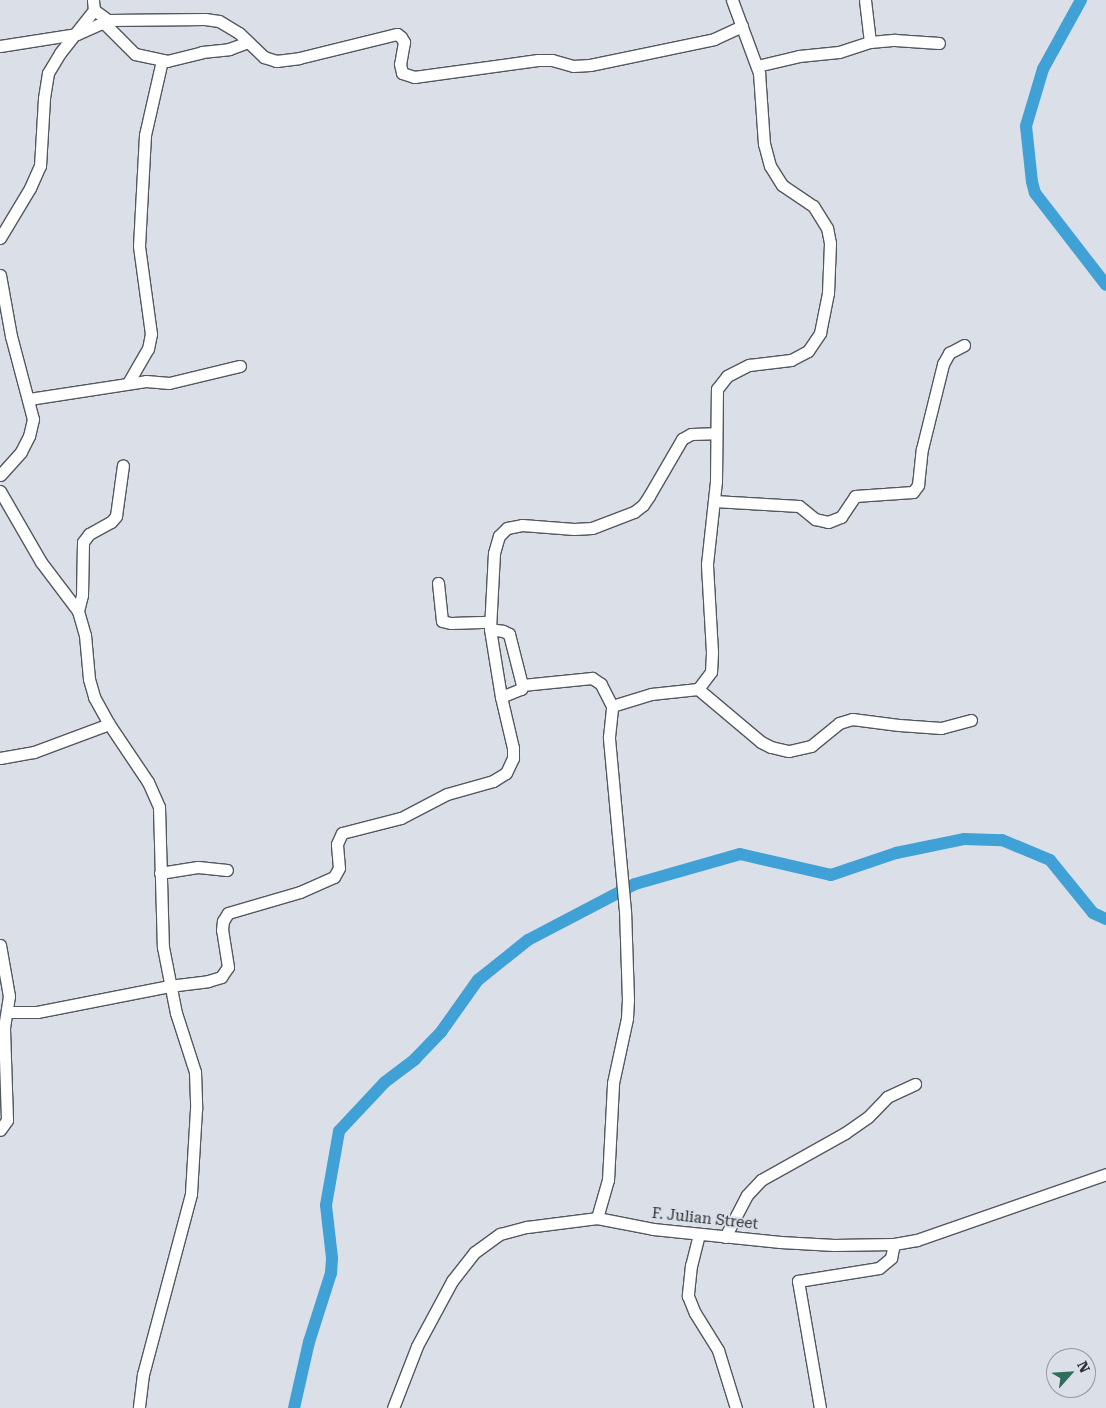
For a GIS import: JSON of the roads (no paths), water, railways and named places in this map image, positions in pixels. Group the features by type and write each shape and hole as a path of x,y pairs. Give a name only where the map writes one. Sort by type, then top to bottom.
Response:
{"street":[{"path":"698,689 712,666 707,564 714,502 716,402 721,382 727,376 748,365 791,360 808,351 820,333 828,294 830,243 827,228 812,206 782,185 770,166 764,144 761,86 757,66 732,0"},
{"path":"865,0 870,42"},
{"path":"0,238 30,188 40,166 44,98 48,73 60,53 77,34 94,5 130,52 138,56 175,61 202,52 234,47 248,42"},
{"path":"0,46 77,34 106,21 212,19 227,24 264,57 270,60 284,61 397,34 404,42 400,64 402,73 414,77 538,60 552,60 580,66 714,39 742,26"},
{"path":"757,66 799,56 839,52 870,42 895,40 939,43"},
{"path":"128,384 148,348 151,334 139,246 145,136 162,60"},
{"path":"0,275 11,336 33,419 29,436 21,452 0,475"},
{"path":"714,502 799,506 815,519 828,522 841,518 855,496 913,492 918,485 922,450 942,364 952,350 964,345"},
{"path":"29,399 148,380 156,383 168,383 240,366"},
{"path":"7,1012 37,1012 169,986 208,981 221,977 228,966 222,936 223,921 227,914 300,892 334,877 339,868 337,844 342,833 401,818 447,794 493,781 506,773 513,758 513,748 501,697 490,626 493,606 494,553 502,531 522,525 565,529 592,528 634,512 646,500 682,439 691,434 715,433"},
{"path":"78,611 82,595 83,542 89,534 111,522 116,516 123,465"},
{"path":"0,491 41,562 78,611 85,635 91,689 108,724 148,782 157,800 163,947 169,986 195,1072 196,1109 193,1179 143,1374 139,1408"},
{"path":"438,583 442,621 490,626 509,634 522,686"},
{"path":"501,697 522,686 592,678 601,684 612,706 609,737 625,911 628,977 627,1018 613,1083 608,1180 597,1218"},
{"path":"612,706 651,694 698,689 766,745 789,751 812,746 824,738 834,726 852,719 941,728 971,720"},
{"path":"0,758 42,749 108,724"},
{"path":"160,873 198,867 227,870"},
{"path":"0,945 9,985 4,1029 7,1120 0,1130"},
{"path":"725,1237 747,1195 761,1180 845,1134 868,1117 887,1097 916,1084"},
{"name":"F. Julian Street","path":"393,1408 417,1346 452,1281 474,1252 500,1234 527,1227 597,1218 725,1237 834,1245 894,1244 917,1240 1105,1176"},
{"path":"699,1234 691,1265 688,1296 695,1313 718,1350 736,1408"},
{"path":"820,1408 798,1281 879,1268 891,1258 894,1244"}],"waterway":[{"path":"1081,0 1043,69 1026,126 1032,182 1035,193 1106,285"},
{"path":"294,1408 309,1342 331,1273 332,1258 326,1205 339,1131 385,1082 415,1059 441,1032 478,980 528,940 635,884 740,854 831,875 896,853 964,839 1002,840 1050,860 1093,913 1106,919"}]}
